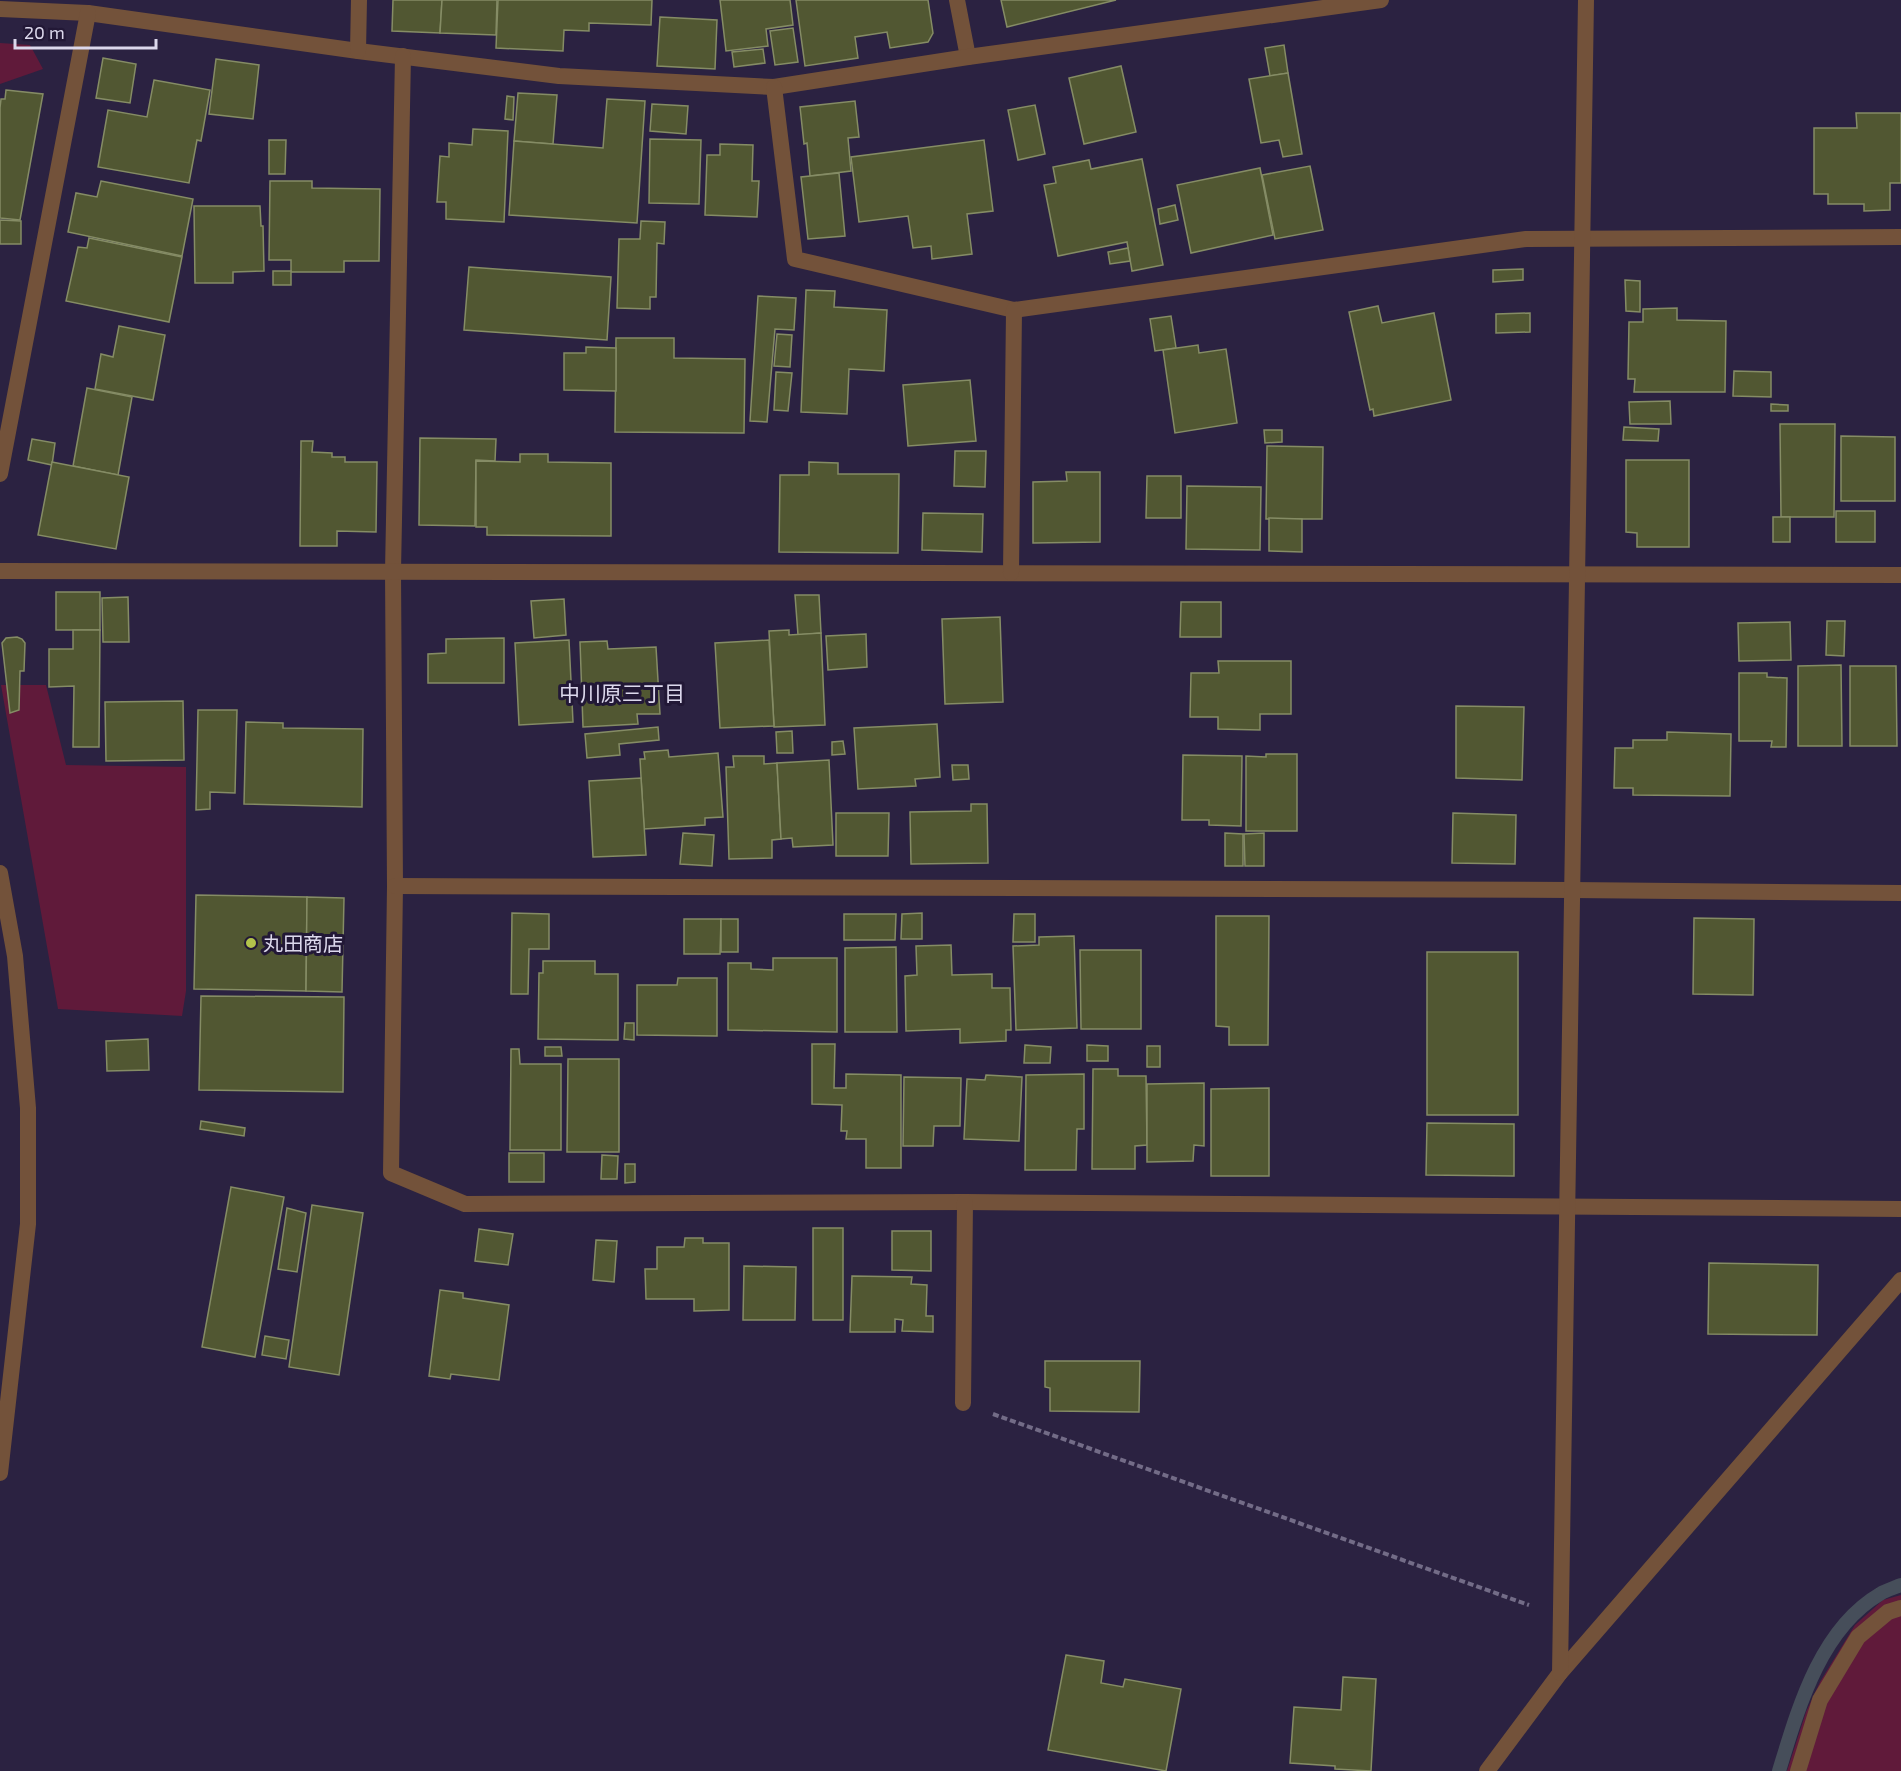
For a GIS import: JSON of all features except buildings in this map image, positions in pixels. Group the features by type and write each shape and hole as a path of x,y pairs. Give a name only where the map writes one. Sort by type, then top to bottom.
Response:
{"street":[{"path":"358,51 359,0"},
{"path":"957,0 968,57"},
{"path":"0,9 88,13 358,51 559,76 774,87 968,57 1380,0"},
{"path":"1560,1672 1586,0"},
{"path":"0,474 88,13"},
{"path":"403,56 393,571 395,886 391,1173 465,1204 965,1202 1901,1209"},
{"path":"774,87 795,259 1014,310 1526,239 1901,237"},
{"path":"1011,573 1014,310"},
{"path":"0,571 1901,574"},
{"path":"0,873 15,956 28,1108 28,1224 0,1473"},
{"path":"395,886 1901,893"},
{"path":"963,1403 965,1202"},
{"path":"1487,1771 1560,1672 1901,1280"},
{"path":"1798,1771 1820,1700 1858,1637 1888,1611 1901,1608"}],"path":[{"path":"963,1403 1561,1616"}],"shaded area":[{"path":"0,43 30,45 43,69 0,84"},
{"path":"1,685 46,685 66,765 186,767 186,991 182,1016 58,1009"},
{"path":"1901,1595 1901,1771 1787,1771 1806,1712 1820,1682 1855,1625 1883,1600"}],"waterway":[{"path":"1779,1771 1803,1697 1827,1649 1859,1609 1882,1593 1901,1585"}],"place":[{"name":"丸田商店","path":"251,943"}],"district":[{"name":"中川原三丁目","path":"622,692"}]}
